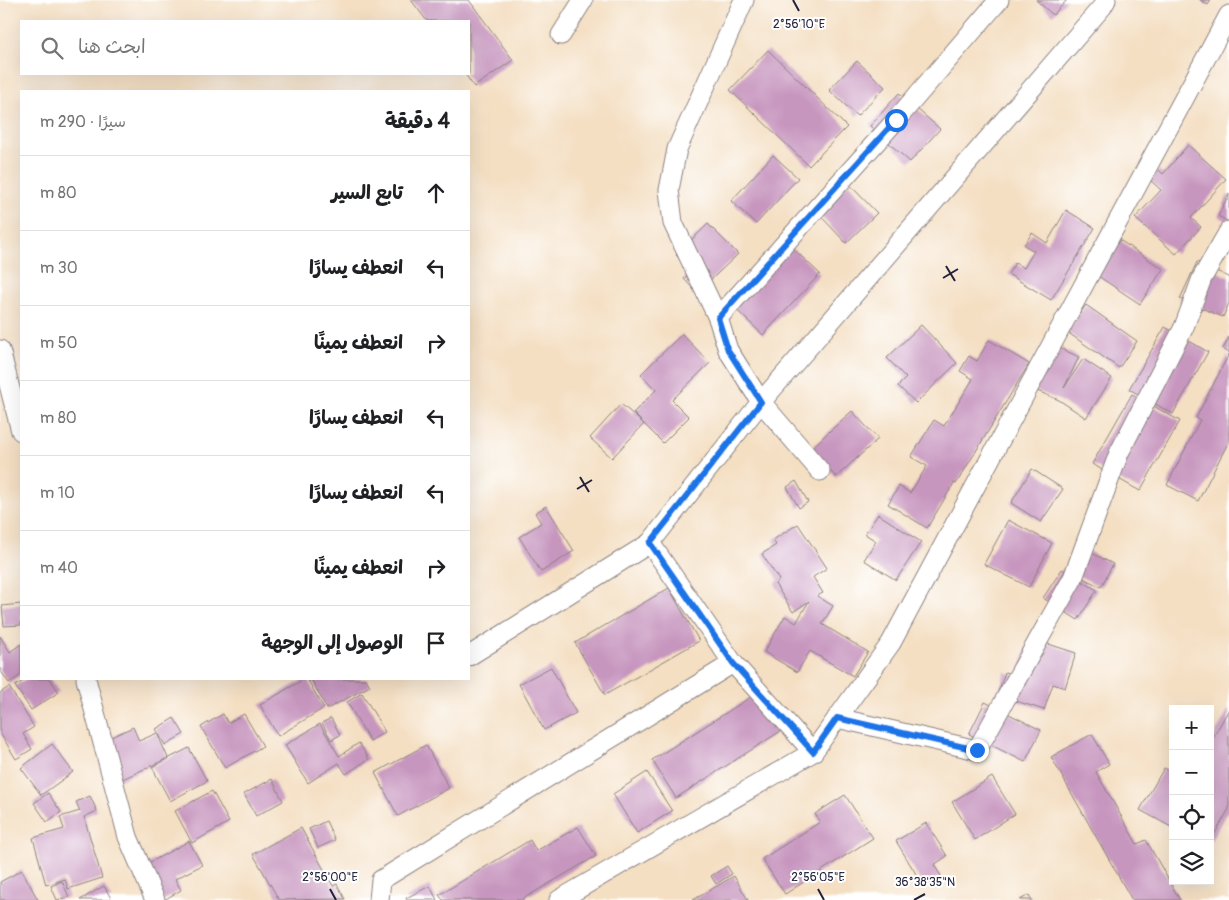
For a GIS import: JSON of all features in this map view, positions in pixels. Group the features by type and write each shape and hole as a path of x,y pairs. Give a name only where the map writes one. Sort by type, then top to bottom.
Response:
{"street":[{"path":"561,35 583,0"},
{"path":"744,0 677,149 669,190 673,223 718,318 728,350 761,402 820,471"},
{"path":"718,318 896,120 999,0"},
{"path":"470,655 650,543 761,402 1096,14 1106,0"},
{"path":"559,900 813,752 891,644 1229,15"},
{"path":"837,718 977,750 1072,578 1119,454 1184,327 1202,278 1229,231"},
{"path":"0,350 20,427"},
{"path":"650,543 733,663 813,752"},
{"path":"379,900 381,880 733,663"},
{"path":"86,680 128,837 155,900"}],"building":[{"path":"411,0 469,0 513,60 474,87 466,75 470,75 470,20 426,20"},
{"path":"1036,0 1067,0 1053,15"},
{"path":"1200,0 1211,0 1208,5"},
{"path":"768,50 847,127 809,166 730,90"},
{"path":"857,61 885,87 857,116 829,90"},
{"path":"899,93 940,129 910,162 870,126"},
{"path":"1188,145 1226,179 1191,218 1201,227 1176,254 1135,218 1161,190 1150,180 1159,170 1163,174"},
{"path":"773,155 798,178 756,224 731,201"},
{"path":"848,183 877,213 846,243 817,212"},
{"path":"1229,194 1229,222 1218,216"},
{"path":"1066,210 1095,228 1051,300 1008,274 1015,263 1024,268 1034,251 1024,245 1032,233 1047,243"},
{"path":"708,224 738,254 697,293 684,279 691,271 676,255"},
{"path":"1112,235 1163,269 1140,304 1089,270"},
{"path":"784,240 820,274 763,335 727,301"},
{"path":"1197,262 1229,277 1229,303 1223,317 1180,299"},
{"path":"1086,305 1137,341 1119,368 1067,332"},
{"path":"921,325 957,363 916,403 898,386 906,378 887,358"},
{"path":"1165,327 1208,352 1173,414 1129,389"},
{"path":"682,334 710,363 672,400 689,417 663,443 633,413 656,390 641,374"},
{"path":"1229,337 1229,353 1223,349"},
{"path":"989,340 1029,364 927,528 888,504 899,486 910,493 927,466 911,457 934,420 944,426 973,379 960,371 969,356 977,361"},
{"path":"1049,343 1079,357 1064,388 1083,359 1112,378 1086,418 1059,400 1030,388"},
{"path":"1229,354 1229,441 1198,501 1167,485 1200,420 1196,418"},
{"path":"1132,394 1180,421 1140,491 1092,464"},
{"path":"621,404 644,424 612,458 590,438"},
{"path":"852,411 878,439 836,477 810,449"},
{"path":"1032,469 1063,489 1041,522 1011,503"},
{"path":"796,481 808,502 799,508 787,487"},
{"path":"546,506 574,551 541,572 519,537 541,523 535,513"},
{"path":"878,514 921,542 896,580 864,560 876,541 865,534"},
{"path":"1008,520 1052,543 1029,587 984,564"},
{"path":"798,524 827,568 813,577 823,593 817,596 833,606 822,624 868,652 853,676 810,651 797,672 764,652 785,616 796,623 809,601 793,612 775,584 779,580 762,554 776,545 773,540"},
{"path":"1086,550 1113,564 1101,587 1073,573"},
{"path":"1062,569 1097,590 1078,620 1043,598"},
{"path":"669,588 699,641 605,695 575,643"},
{"path":"20,604 20,625 4,626 2,606"},
{"path":"0,636 10,652 20,645 20,676 9,683 0,670"},
{"path":"1030,638 1076,653 1065,688 1053,684 1044,710 997,695 1005,672 1017,676"},
{"path":"551,667 576,713 544,730 519,684"},
{"path":"24,680 51,680 59,692 31,710 15,686"},
{"path":"302,680 308,680 324,708 278,736 260,705"},
{"path":"312,680 367,680 370,686 327,709"},
{"path":"9,687 34,727 23,734 32,749 16,759 0,733 0,693"},
{"path":"760,691 784,729 676,798 652,760"},
{"path":"362,693 385,732 370,741 347,702"},
{"path":"985,702 1041,730 1025,762 969,734"},
{"path":"1229,709 1229,809 1214,835 1214,750 1214,736"},
{"path":"223,714 228,723 244,714 263,746 225,768 201,727"},
{"path":"174,718 184,734 165,745 156,729"},
{"path":"331,718 340,735 331,740 322,723"},
{"path":"320,724 339,756 359,743 369,759 346,774 339,763 308,783 285,745"},
{"path":"133,727 139,741 157,733 168,758 116,782 98,743"},
{"path":"1092,734 1109,764 1096,772 1137,844 1146,840 1169,881 1169,885 1172,885 1180,900 1132,900 1051,757"},
{"path":"52,744 73,772 41,795 21,768"},
{"path":"426,745 449,788 398,816 375,773"},
{"path":"189,748 207,781 170,801 152,767"},
{"path":"1164,768 1169,771 1169,826 1140,810"},
{"path":"647,772 672,811 637,833 613,794"},
{"path":"992,777 1015,814 975,840 952,802"},
{"path":"272,779 283,801 256,816 244,794"},
{"path":"212,791 229,822 192,843 175,811"},
{"path":"48,793 61,812 47,822 34,803"},
{"path":"845,795 873,838 785,894 762,859 820,822 815,814"},
{"path":"90,796 97,811 84,817 102,878 68,889 65,879 46,885 33,838 64,829 60,817 80,811 76,802"},
{"path":"326,821 335,840 318,848 309,829"},
{"path":"926,823 947,856 934,865 941,876 924,887 896,841"},
{"path":"578,827 596,856 521,900 443,900 439,895 530,840 536,851"},
{"path":"301,828 333,886 337,884 345,899 279,900 253,854"},
{"path":"189,841 202,865 175,879 181,890 164,900 136,870"},
{"path":"727,866 732,874 716,884 711,876"},
{"path":"22,870 38,900 0,900 0,882"},
{"path":"734,876 748,900 693,900"},
{"path":"62,881 69,897 57,900 51,886"},
{"path":"104,886 112,900 80,900"},
{"path":"430,886 437,900 407,900 406,898"},
{"path":"1029,895 1032,900 1020,900"}],"route":[{"path":"896,120 718,318 728,350 761,402 650,543 733,663 813,752 837,718 977,750"}]}
